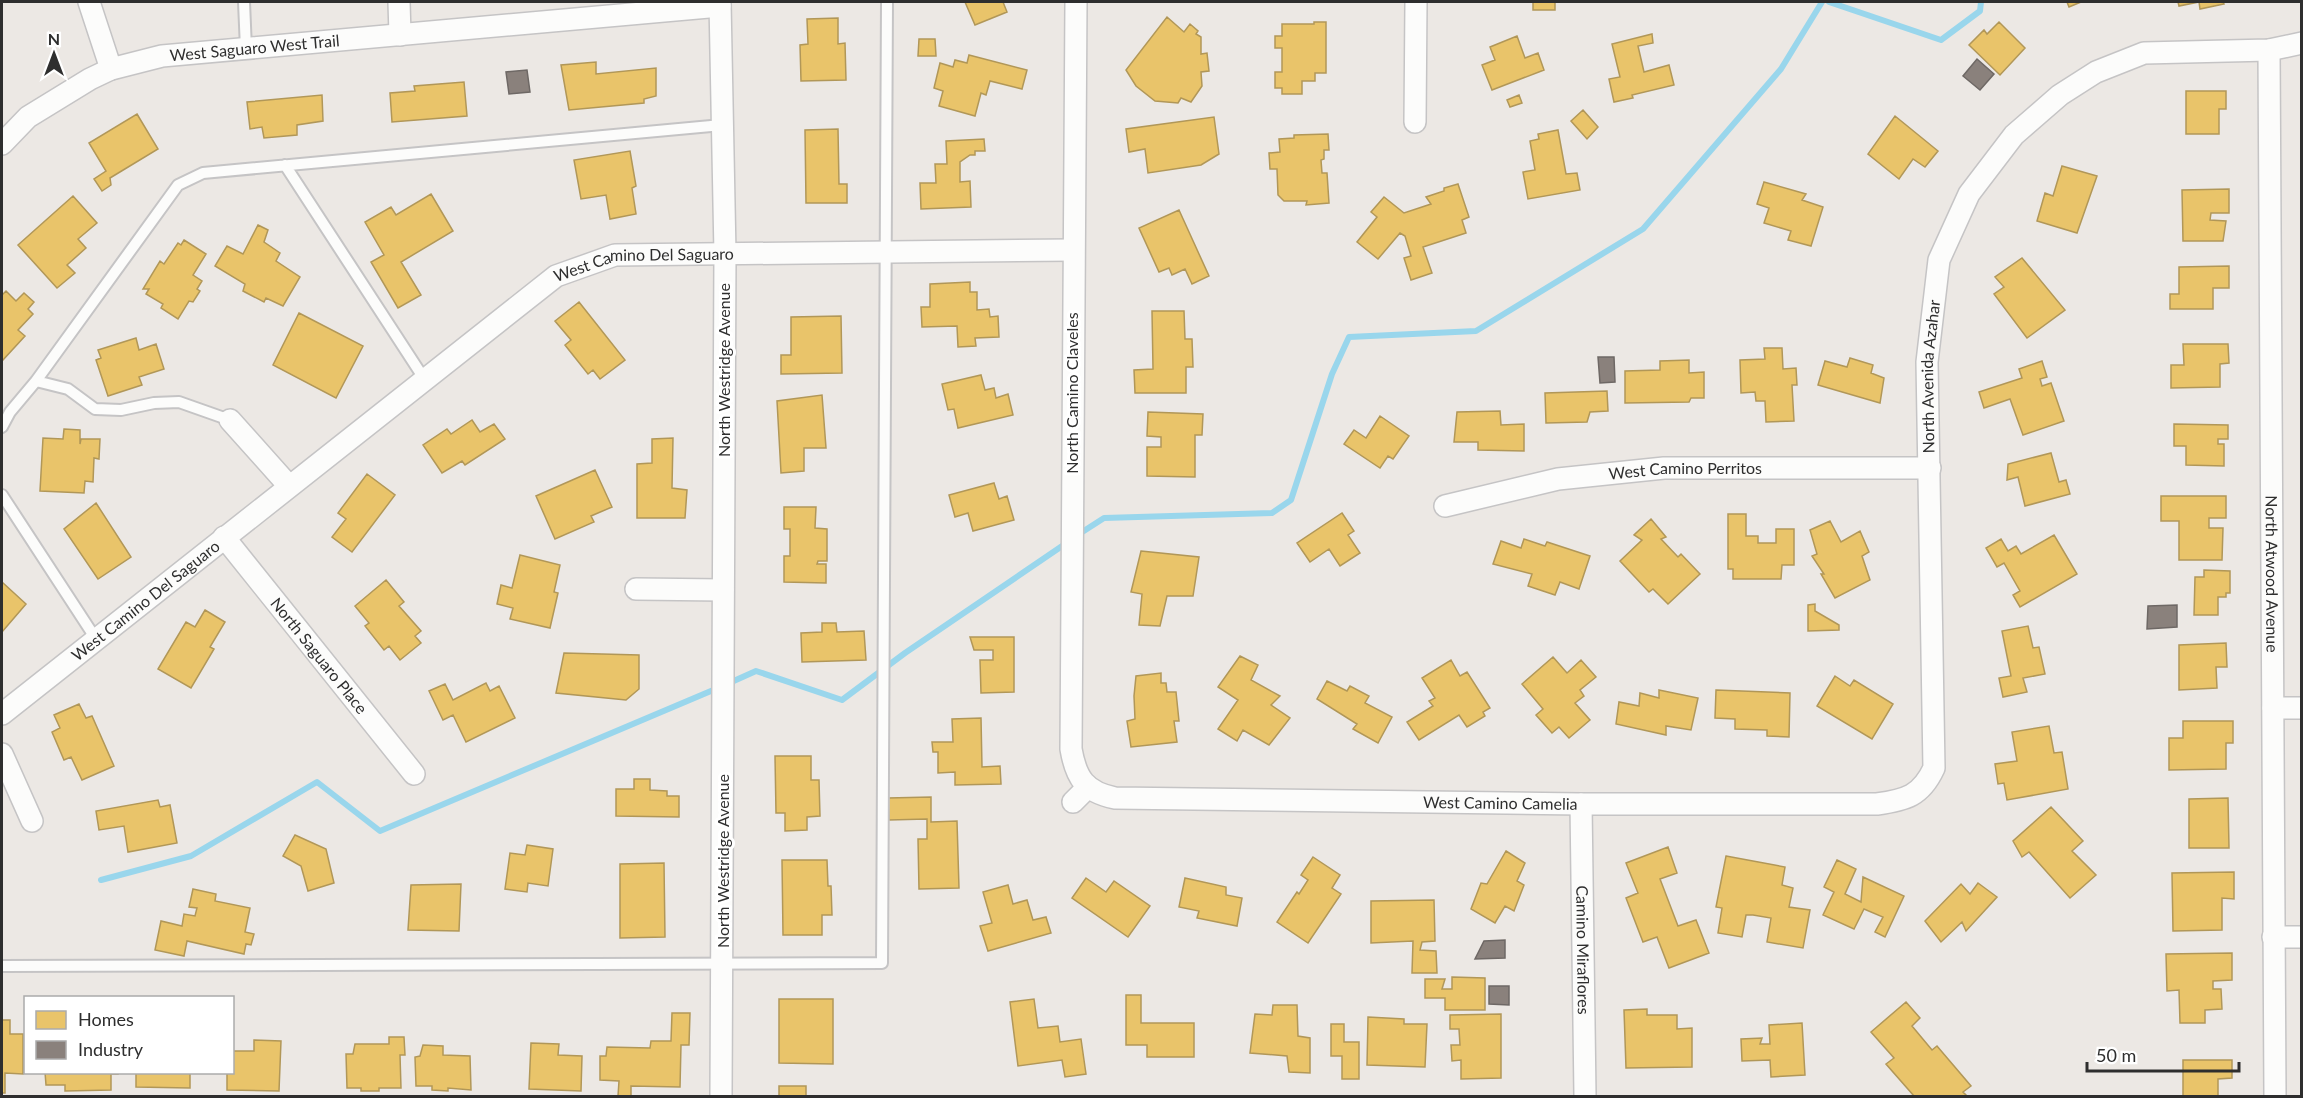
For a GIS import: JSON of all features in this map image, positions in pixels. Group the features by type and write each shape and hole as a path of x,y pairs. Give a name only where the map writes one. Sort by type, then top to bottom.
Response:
{"street":[{"path":"89,2 111,69"},
{"path":"399,2 400,35"},
{"name":"North Camino Claveles","path":"1076,2 1071,749 1075,768 1085,785"},
{"path":"1414,123 1416,2"},
{"name":"West Saguaro West Trail","path":"2,144 28,117 111,69 162,56 400,35 664,6 720,4"},
{"name":"North Westridge Avenue","path":"720,4 725,254 721,1096"},
{"path":"2269,50 2301,43"},
{"name":"North Avenida Azahar","path":"1924,792 1934,768 1927,362 1939,260 1969,194 2014,135 2060,95 2096,72 2144,53 2269,50"},
{"name":"North Atwood Avenue","path":"2269,50 2274,708 2273,938 2276,1096"},
{"name":"West Camino Del Saguaro","path":"2,714 556,276 615,255 1073,250"},
{"path":"230,420 289,486"},
{"name":"West Camino Perritos","path":"1445,506 1558,478 1664,468 1930,468"},
{"name":"North Saguaro Place","path":"224,537 414,774"},
{"path":"636,589 723,590"},
{"path":"2274,708 2301,708"},
{"path":"2,754 32,821"},
{"path":"1073,802 1085,785"},
{"name":"West Camino Camelia","path":"1085,785 1102,795 1115,798 1581,804 1876,804 1908,798 1924,792"},
{"name":"Camino Miraflores","path":"1581,804 1585,1096"},
{"path":"2273,938 2301,937"}],"lane":[{"path":"244,2 246,49"},
{"path":"2,966 882,963 887,2"},
{"path":"2,427 15,405 36,381 178,185 202,173 722,124"},
{"path":"285,165 425,380"},
{"path":"36,381 68,389 95,409 121,410 154,403 179,402 230,420"},
{"path":"2,495 96,639"}],"building: Homes":[{"path":"965,2 1003,2 1007,12 975,25"},
{"path":"1533,2 1555,2 1555,10 1533,10"},
{"path":"2067,2 2081,2 2069,7"},
{"path":"2178,2 2199,2 2179,6"},
{"path":"2199,2 2223,2 2224,4 2200,9"},
{"path":"1167,17 1184,32 1190,24 1198,31 1196,34 1201,37 1201,54 1207,53 1209,71 1201,72 1202,86 1191,102 1181,98 1178,103 1155,101 1136,86 1126,70"},
{"path":"838,18 838,44 845,43 846,80 801,81 800,45 808,44 807,19"},
{"path":"1314,22 1326,22 1326,73 1315,73 1315,81 1302,81 1302,94 1282,94 1282,88 1275,88 1275,72 1282,72 1282,48 1275,48 1275,36 1282,36 1282,24 1314,24"},
{"path":"1999,22 2025,48 2000,75 1969,45 1984,30 1987,34"},
{"path":"1652,34 1653,43 1638,46 1644,72 1669,65 1674,85 1632,95 1633,98 1614,102 1609,79 1620,77 1612,44"},
{"path":"1517,36 1525,58 1538,53 1544,70 1492,90 1482,65 1495,60 1490,47"},
{"path":"919,39 935,39 936,56 918,56"},
{"path":"969,55 1027,70 1022,89 990,81 986,95 981,93 975,116 939,106 943,91 934,88 940,63 953,67 955,60 967,63"},
{"path":"596,62 596,74 656,68 656,96 644,99 644,103 569,110 561,65"},
{"path":"464,82 467,116 392,122 390,93 415,91 414,86"},
{"path":"2186,91 2226,91 2226,109 2219,109 2219,134 2186,134"},
{"path":"322,95 323,121 297,125 297,135 264,138 262,127 250,129 247,102"},
{"path":"1519,95 1522,103 1510,107 1507,100"},
{"path":"1583,110 1598,127 1587,139 1571,121"},
{"path":"137,114 158,149 110,178 111,185 102,191 94,179 106,171 89,143"},
{"path":"1895,116 1938,151 1925,167 1913,159 1899,179 1868,154"},
{"path":"1214,117 1219,154 1201,165 1148,173 1145,149 1129,152 1126,129"},
{"path":"838,129 839,184 847,184 847,203 806,203 805,130"},
{"path":"1558,130 1566,174 1577,173 1580,190 1528,199 1523,172 1535,170 1530,141 1539,139 1538,134"},
{"path":"1328,134 1329,150 1324,150 1324,159 1321,160 1322,173 1327,173 1329,203 1306,205 1307,201 1284,201 1278,195 1277,169 1270,169 1269,153 1280,152 1279,139 1294,138 1294,135"},
{"path":"984,139 985,151 975,151 975,155 970,155 960,162 960,182 970,181 971,207 921,209 920,183 936,183 935,164 947,164 946,141"},
{"path":"630,151 636,186 632,188 636,214 610,219 606,195 581,199 574,160"},
{"path":"2062,166 2097,176 2077,233 2037,221 2045,193 2053,196"},
{"path":"1764,182 1806,194 1802,200 1823,207 1811,246 1788,240 1791,231 1764,223 1769,208 1757,204"},
{"path":"1458,184 1469,217 1462,220 1466,233 1423,247 1432,273 1411,280 1404,258 1411,256 1405,236 1400,233 1378,259 1357,242 1377,217 1371,212 1384,197 1404,213 1431,204 1426,197"},
{"path":"2229,189 2229,213 2211,213 2210,220 2226,221 2223,241 2183,241 2182,190"},
{"path":"431,194 453,231 401,262 421,295 398,308 371,262 384,255 365,222 391,207 396,215"},
{"path":"73,196 97,223 78,239 86,248 67,265 75,273 57,288 18,245"},
{"path":"1179,210 1209,276 1192,284 1185,269 1172,275 1169,268 1159,272 1139,228"},
{"path":"258,225 268,230 264,242 280,253 276,261 300,277 283,306 266,298 264,302 243,291 245,284 215,266 227,246 243,254"},
{"path":"184,240 206,254 193,275 202,281 197,289 200,291 193,302 189,301 178,319 161,308 163,304 146,294 149,289 143,289 160,261 164,264 178,243 181,245"},
{"path":"2022,258 2065,310 2027,338 1994,294 2004,287 1995,277"},
{"path":"2229,266 2229,288 2213,288 2213,309 2170,309 2170,294 2179,294 2179,267"},
{"path":"970,282 970,292 977,292 977,310 989,309 990,317 998,316 999,337 975,338 976,346 958,347 957,326 922,327 921,307 930,307 930,284"},
{"path":"6,291 16,301 24,293 34,302 28,309 33,314 18,330 25,336 2,361 2,295"},
{"path":"579,302 625,360 600,379 593,370 588,374 565,345 571,340 555,321"},
{"path":"1152,311 1184,311 1185,339 1192,339 1193,367 1186,367 1186,393 1135,393 1134,370 1153,369"},
{"path":"299,313 363,346 336,398 273,365"},
{"path":"841,316 842,373 781,374 781,355 791,355 791,317"},
{"path":"136,338 139,350 156,344 164,369 139,377 142,385 108,396 96,360 101,358 98,350"},
{"path":"2183,344 2228,344 2229,363 2220,364 2220,387 2171,388 2171,365 2184,365"},
{"path":"1764,348 1782,348 1783,369 1796,368 1797,385 1792,385 1794,421 1766,422 1765,401 1756,401 1755,392 1741,393 1740,360 1765,359"},
{"path":"1850,358 1873,365 1871,373 1884,378 1880,403 1818,385 1825,361 1847,367"},
{"path":"1689,360 1689,373 1704,372 1704,398 1691,398 1689,402 1625,403 1625,371 1660,370 1660,361"},
{"path":"2042,361 2047,377 2040,379 2042,386 2051,383 2064,421 2023,435 2010,399 1984,408 1979,392 2022,378 2019,369"},
{"path":"981,375 985,390 994,388 996,398 1008,394 1013,415 958,428 954,409 948,410 942,384"},
{"path":"1607,391 1608,411 1590,412 1587,422 1546,423 1545,393"},
{"path":"822,395 826,448 804,448 804,471 781,473 777,401"},
{"path":"1500,411 1501,425 1524,424 1524,451 1478,450 1478,442 1454,442 1457,412"},
{"path":"1148,412 1203,414 1202,435 1195,435 1195,477 1147,476 1147,447 1161,447 1161,437 1147,436"},
{"path":"1380,416 1409,436 1393,459 1388,456 1380,468 1344,444 1354,430 1366,438"},
{"path":"472,420 480,432 494,424 505,439 465,465 462,461 442,473 423,445 447,429 451,434"},
{"path":"2174,424 2228,425 2228,439 2218,439 2218,444 2224,444 2224,466 2186,465 2186,446 2174,446"},
{"path":"64,429 80,430 80,444 81,439 100,439 99,459 94,458 93,482 85,481 84,493 40,491 43,438 63,439"},
{"path":"673,438 672,488 687,490 685,518 637,518 637,464 652,463 652,439"},
{"path":"2051,453 2059,482 2066,480 2070,494 2025,506 2018,477 2007,480 2008,464"},
{"path":"595,470 612,507 591,516 594,522 555,539 536,496"},
{"path":"367,474 395,495 352,552 332,537 346,519 338,513"},
{"path":"994,483 999,499 1007,496 1014,520 973,531 968,513 955,517 949,495"},
{"path":"2161,496 2226,496 2226,518 2209,518 2209,528 2223,528 2222,560 2179,560 2179,521 2161,521"},
{"path":"96,503 131,557 98,579 64,529"},
{"path":"784,507 816,507 815,528 827,529 827,561 818,561 817,564 826,564 826,583 784,582 784,556 790,556 790,529 784,529"},
{"path":"1342,513 1354,531 1348,535 1360,553 1340,566 1329,549 1310,562 1297,543"},
{"path":"1728,514 1746,514 1746,536 1758,536 1758,543 1776,543 1776,529 1794,529 1794,565 1782,565 1781,579 1733,579 1733,569 1728,569"},
{"path":"1651,519 1666,537 1661,539 1678,557 1681,554 1700,574 1668,604 1653,589 1649,592 1620,561 1642,540 1634,535"},
{"path":"1830,521 1841,542 1860,531 1869,552 1862,556 1870,580 1835,598 1821,574 1824,574 1812,556 1817,554 1810,530"},
{"path":"2054,535 2077,574 2020,607 2013,595 2020,591 2004,563 1997,567 1986,548 2001,539 2008,551 2016,546 2021,554"},
{"path":"1524,539 1545,546 1547,542 1590,556 1579,589 1560,582 1555,595 1528,586 1532,574 1493,564 1501,541 1521,548"},
{"path":"1141,551 1199,557 1193,596 1167,596 1160,626 1139,625 1142,594 1131,592"},
{"path":"520,555 560,565 554,592 558,593 550,628 510,619 513,608 497,604 501,585 512,588"},
{"path":"2204,570 2230,571 2230,593 2226,593 2226,597 2218,597 2218,615 2194,615 2195,577 2204,577"},
{"path":"386,580 404,602 399,606 421,631 415,636 421,643 400,660 389,646 384,650 365,626 369,623 355,606"},
{"path":"2,582 26,604 2,632"},
{"path":"1815,604 1815,611 1839,625 1839,630 1808,631 1808,605"},
{"path":"205,610 225,622 210,647 214,649 191,688 158,669 186,622 195,627"},
{"path":"822,623 836,623 837,632 864,631 866,660 802,662 801,633 822,632"},
{"path":"2028,626 2033,648 2039,647 2045,674 2023,678 2027,692 2003,697 1999,678 2011,676 2002,631"},
{"path":"970,637 1014,637 1014,692 981,693 980,660 993,660 993,650 974,650"},
{"path":"2226,643 2227,667 2216,667 2217,688 2179,690 2179,645"},
{"path":"564,653 639,655 639,689 626,700 556,693"},
{"path":"1240,656 1258,665 1251,680 1280,696 1271,705 1290,718 1269,745 1243,730 1237,741 1218,729 1238,700 1218,687"},
{"path":"1553,657 1567,673 1581,660 1596,677 1580,690 1584,696 1575,703 1590,720 1569,738 1559,727 1552,733 1536,715 1543,709 1522,684"},
{"path":"1451,660 1460,676 1467,672 1490,708 1483,712 1485,716 1467,727 1459,715 1419,740 1407,722 1433,706 1429,701 1435,698 1422,678"},
{"path":"1161,673 1161,683 1166,683 1167,692 1176,692 1179,721 1174,721 1177,742 1131,747 1127,721 1135,719 1136,676"},
{"path":"1835,676 1850,686 1854,680 1893,704 1872,739 1817,706"},
{"path":"1327,681 1347,691 1350,686 1369,696 1365,703 1392,717 1378,743 1353,729 1357,724 1317,699"},
{"path":"486,683 490,691 499,686 515,718 466,742 453,715 443,720 429,691 445,684 453,700"},
{"path":"1659,690 1698,698 1691,730 1666,726 1666,735 1616,724 1619,702 1639,706 1640,693 1659,698"},
{"path":"1716,690 1790,693 1789,737 1767,736 1767,730 1735,729 1735,719 1715,718"},
{"path":"79,704 86,718 92,716 114,766 82,780 71,757 64,760 52,732 60,728 54,715"},
{"path":"981,718 982,767 1000,766 1001,784 955,785 955,772 938,773 938,752 933,752 932,742 953,742 952,719"},
{"path":"2183,721 2233,721 2233,743 2226,743 2226,769 2169,770 2169,738 2183,738"},
{"path":"2049,726 2054,753 2062,752 2068,789 2007,800 2004,783 1998,784 1995,764 2017,761 2012,732"},
{"path":"775,756 811,756 811,780 819,780 820,816 807,817 807,830 785,831 785,813 776,813"},
{"path":"634,779 650,779 650,790 667,791 667,796 679,796 679,817 616,816 616,789 634,789"},
{"path":"931,797 931,822 957,821 959,888 919,889 918,839 927,839 927,819 889,820 888,798"},
{"path":"2228,798 2229,848 2189,848 2189,799"},
{"path":"158,800 160,807 170,805 177,843 128,852 124,826 99,830 96,811"},
{"path":"2051,807 2083,841 2072,851 2096,875 2070,898 2029,852 2022,857 2013,841"},
{"path":"295,835 326,849 334,883 308,891 301,866 283,856"},
{"path":"527,845 553,849 548,886 528,883 527,892 505,889 510,853 525,855"},
{"path":"1668,847 1677,873 1660,879 1678,926 1696,920 1709,953 1669,968 1657,937 1643,942 1626,898 1638,893 1626,863"},
{"path":"1506,851 1525,863 1517,881 1524,885 1514,911 1505,906 1495,923 1471,909 1481,883 1487,884"},
{"path":"1726,856 1785,867 1782,885 1793,888 1789,907 1810,910 1803,948 1767,942 1771,918 1746,915 1742,937 1718,933 1722,908 1716,907"},
{"path":"1313,857 1340,875 1332,888 1341,894 1308,943 1277,922 1308,880 1301,875"},
{"path":"782,860 827,860 832,915 822,915 822,935 783,935"},
{"path":"1837,860 1856,869 1845,894 1861,902 1863,877 1904,896 1885,937 1875,932 1883,917 1864,909 1854,929 1823,915 1834,892 1824,887"},
{"path":"664,863 665,937 620,938 620,864"},
{"path":"2234,872 2234,899 2222,898 2222,930 2173,931 2172,873"},
{"path":"1086,878 1106,892 1114,881 1150,906 1128,937 1072,898"},
{"path":"1185,878 1226,887 1226,895 1242,898 1237,926 1197,918 1199,911 1179,907"},
{"path":"1978,883 1997,897 1966,931 1962,922 1941,942 1925,921 1961,884 1970,894"},
{"path":"461,884 459,931 408,930 411,885"},
{"path":"1008,885 1013,904 1027,900 1033,920 1046,917 1051,933 988,951 980,926 992,923 983,892"},
{"path":"193,889 216,894 215,901 250,908 245,932 254,934 251,945 246,944 244,954 187,941 184,956 155,950 161,921 182,926 184,914 195,916 197,908 189,907"},
{"path":"1434,900 1435,941 1422,942 1420,950 1436,951 1437,973 1412,973 1413,941 1371,943 1371,901"},
{"path":"2232,953 2232,980 2213,981 2213,989 2221,989 2222,1009 2205,1010 2205,1023 2180,1023 2179,990 2167,991 2166,954"},
{"path":"1452,977 1485,978 1485,1010 1445,1010 1445,998 1425,998 1425,979 1445,979 1442,989 1452,989"},
{"path":"1126,995 1141,995 1141,1023 1194,1023 1194,1057 1147,1057 1147,1045 1126,1045"},
{"path":"779,999 833,999 833,1064 779,1063"},
{"path":"1034,999 1038,1028 1058,1026 1060,1042 1081,1039 1086,1074 1065,1077 1062,1060 1018,1066 1010,1002"},
{"path":"1906,1002 1920,1018 1912,1026 1932,1050 1937,1046 1971,1086 1963,1092 1967,1096 1914,1096 1886,1064 1894,1058 1871,1032"},
{"path":"1273,1005 1297,1005 1298,1036 1310,1038 1310,1073 1289,1072 1287,1056 1250,1053 1255,1014 1272,1015"},
{"path":"1647,1009 1647,1015 1677,1015 1677,1029 1692,1028 1692,1067 1626,1068 1624,1010"},
{"path":"672,1013 690,1013 689,1045 681,1045 680,1087 631,1086 631,1096 618,1096 619,1081 600,1080 600,1056 606,1056 607,1047 650,1048 651,1041 671,1041"},
{"path":"1501,1014 1501,1078 1461,1079 1461,1060 1452,1061 1451,1045 1460,1045 1459,1029 1450,1029 1450,1015"},
{"path":"1368,1017 1404,1019 1404,1024 1427,1024 1425,1067 1367,1065"},
{"path":"2,1020 10,1020 10,1034 23,1034 23,1074 5,1073 5,1093 2,1093"},
{"path":"1802,1023 1805,1075 1771,1077 1770,1060 1742,1061 1741,1039 1762,1038 1760,1044 1770,1044 1769,1025"},
{"path":"1331,1024 1344,1024 1344,1042 1359,1042 1359,1079 1342,1079 1342,1056 1331,1056"},
{"path":"389,1037 404,1037 405,1055 400,1055 401,1088 361,1091 361,1088 347,1088 346,1054 353,1054 355,1044 389,1044"},
{"path":"254,1040 281,1041 279,1091 227,1090 227,1074 234,1074 234,1051 254,1051"},
{"path":"531,1043 559,1044 558,1055 582,1056 581,1091 529,1089"},
{"path":"423,1045 443,1046 443,1055 470,1056 471,1090 448,1088 448,1091 432,1090 432,1086 416,1086 415,1057 420,1056"},
{"path":"2183,1060 2232,1060 2232,1078 2218,1079 2218,1096 2183,1096"},
{"path":"45,1074 111,1074 111,1090 65,1091 65,1085 46,1085"},
{"path":"136,1074 190,1074 190,1088 136,1087"},
{"path":"779,1086 806,1086 806,1096 779,1096"}],"building: Industry":[{"path":"1977,59 1994,74 1980,90 1963,76"},
{"path":"527,70 530,92 509,94 506,72"},
{"path":"1598,357 1614,357 1615,382 1600,383"},
{"path":"2177,605 2177,627 2147,629 2148,606"},
{"path":"1505,940 1505,958 1475,959 1484,941"},
{"path":"1489,986 1509,986 1509,1005 1489,1004"}],"waterway":[{"path":"1076,536 1104,518 1272,513 1291,500 1332,374 1349,337 1476,331 1643,229 1781,69 1822,2"},
{"path":"1829,2 1941,40 1980,11 1981,2"},
{"path":"727,684 756,671 842,700 905,653 1068,542"},
{"path":"101,880 191,856 317,782 380,831 718,688"}]}
